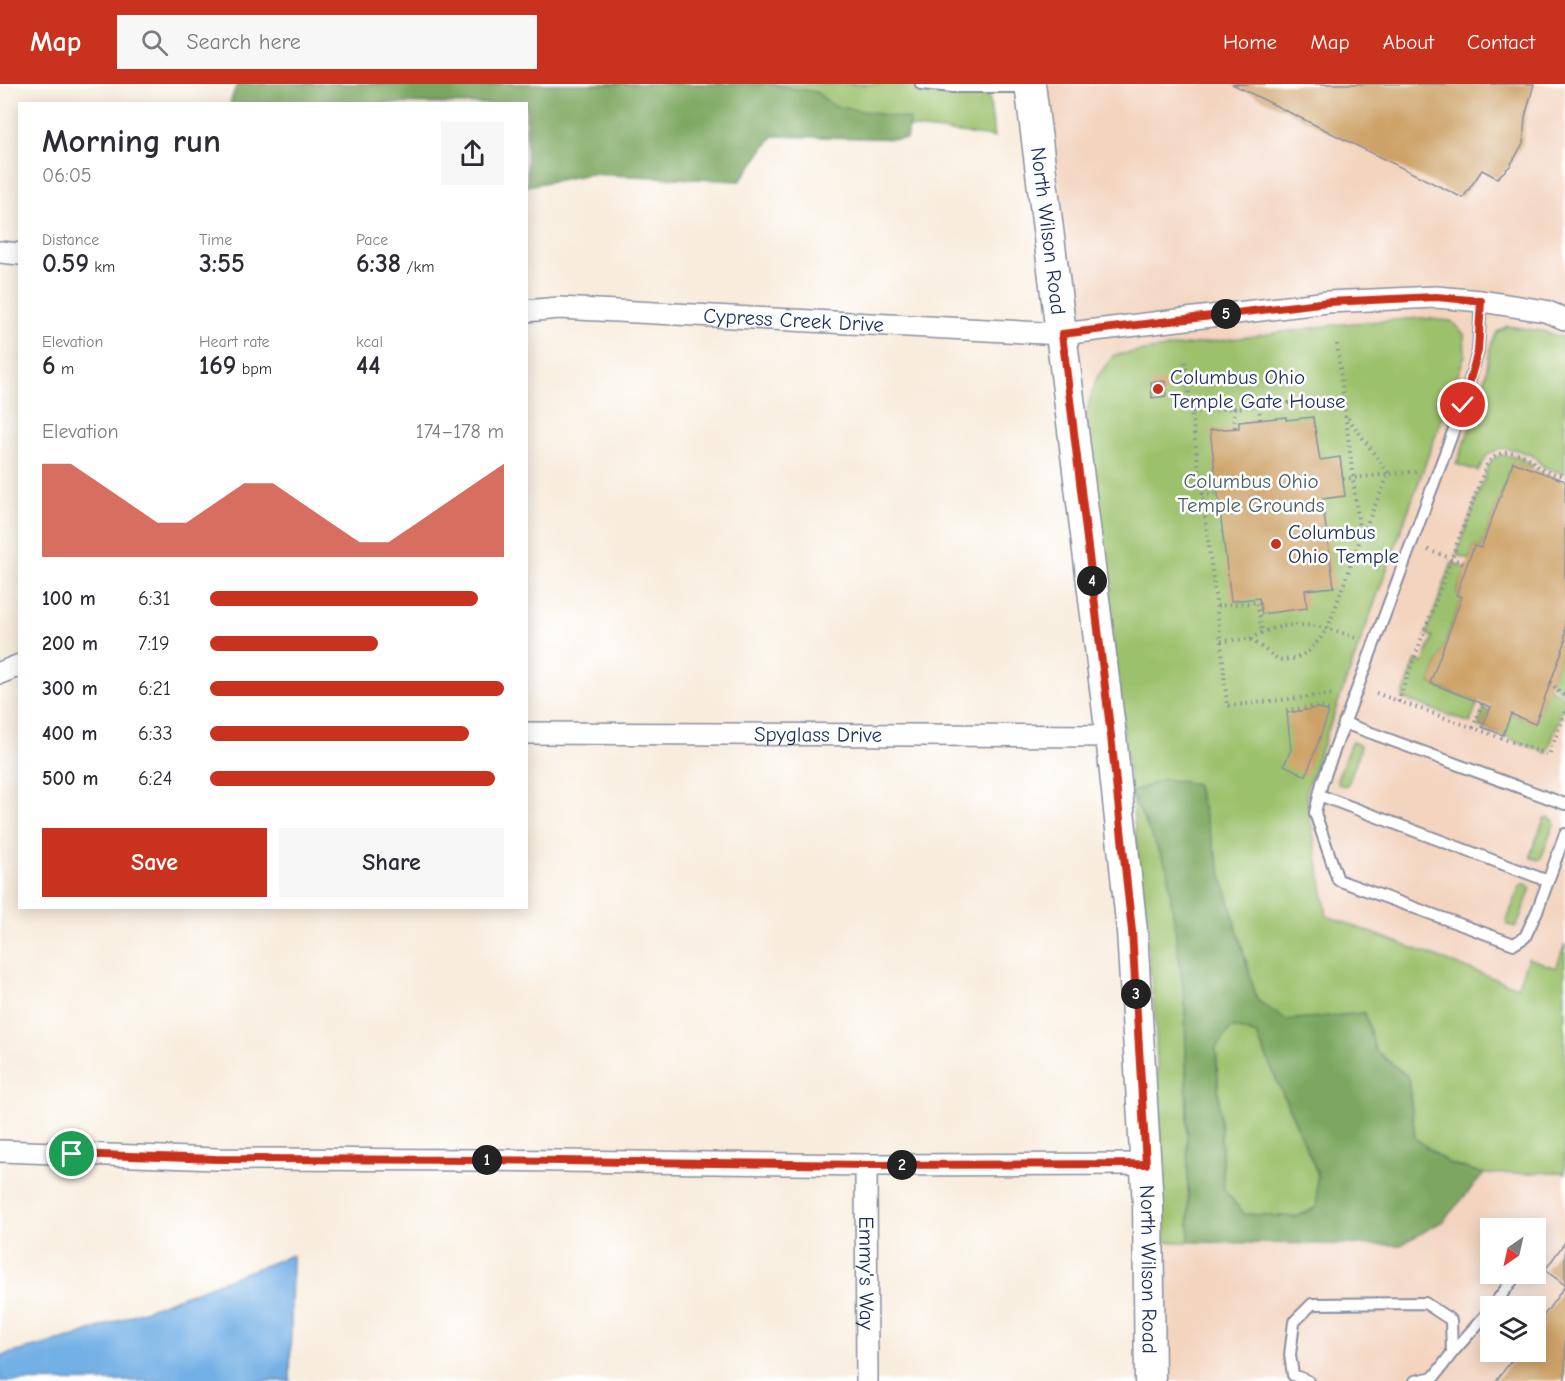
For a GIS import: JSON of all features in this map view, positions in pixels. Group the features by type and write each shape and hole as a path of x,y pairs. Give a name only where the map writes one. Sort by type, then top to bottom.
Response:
{"main road":[{"name":"North Wilson Road","path":"1030,85 1111,736 1132,931 1146,1164 1150,1381"}],"street":[{"path":"0,252 18,254"},
{"name":"Cypress Creek Drive","path":"528,311 559,308 1062,334 1328,302 1436,297 1545,311 1565,319"},
{"path":"0,674 18,666"},
{"name":"Spyglass Drive","path":"528,733 1111,736"},
{"path":"0,1151 216,1159 867,1165 1146,1164"},
{"name":"Emmy's Way","path":"867,1165 867,1381"}],"lane":[{"path":"921,84 953,87 1030,85"},
{"path":"1481,301 1478,351 1463,405 1322,783 1315,813 1338,880 1514,944 1525,937 1565,834"},
{"path":"1344,723 1565,804"},
{"path":"1319,795 1548,881"},
{"path":"1308,1381 1293,1375 1290,1355 1294,1322 1312,1304 1425,1303 1451,1320 1452,1353"},
{"path":"1415,1381 1434,1377 1480,1322"}],"path":[{"path":"1337,344 1355,478 1360,537"},
{"path":"1185,362 1221,641 1227,706 1337,694"},
{"path":"1192,412 1344,398"},
{"path":"1259,406 1260,420"},
{"path":"1233,408 1235,428"},
{"path":"1346,415 1389,474"},
{"path":"1565,477 1537,469 1532,460 1514,451 1500,451 1490,456 1398,702 1549,755 1565,712"},
{"path":"1343,479 1422,470"},
{"path":"1250,639 1279,660 1294,659 1309,651 1328,627 1360,537 1389,474"},
{"path":"1202,494 1218,494"},
{"path":"1428,550 1467,564"},
{"path":"1216,606 1257,602 1262,632"},
{"path":"1221,641 1250,639 1273,628 1316,625 1328,627 1357,639"},
{"path":"1550,682 1565,695"},
{"path":"1473,728 1482,704"},
{"path":"1286,710 1319,706 1331,711"}],"shaded area":[{"path":"1047,84 1565,84 1565,994 1285,1020 1131,793"},
{"path":"1561,1172 1565,1174 1565,1381 1146,1381 1142,1242 1401,1245 1443,1221 1484,1174"}],"green space":[{"path":"237,84 767,84 816,92 834,106 910,119 906,139 773,136 740,181 589,174 528,186 528,102 230,102"},
{"path":"272,84 988,84 994,137 601,93 528,104"},
{"name":"Columbus Ohio Temple Grounds","path":"1421,318 1451,321 1464,334 1465,355 1306,791 1327,916 1517,987 1528,958 1556,968 1565,944 1565,1174 1561,1172 1484,1174 1448,1163 1415,1138 1408,1077 1375,1050 1365,1013 1285,1020 1257,1000 1196,784 1131,793 1086,413 1097,377 1114,355 1342,324"},
{"path":"1507,326 1542,331 1565,338 1565,474 1544,467 1533,456 1518,450 1503,448 1488,454 1478,471 1456,464 1481,401 1491,345 1497,332"},
{"path":"1501,455 1518,457 1533,466 1530,468 1513,463 1481,548 1474,546 1469,559 1456,555 1489,465 1494,458"},
{"path":"1452,563 1466,568 1456,594 1462,597 1430,683 1478,702 1470,723 1402,698 1416,660 1423,663 1433,637 1426,634"},
{"path":"1565,643 1565,693 1551,681"},
{"path":"1549,685 1551,690 1565,697 1565,703 1547,753 1478,726 1484,708 1489,711 1482,727 1510,714 1535,723"},
{"path":"1353,742 1360,746 1360,750 1349,782 1346,786 1338,784 1337,779"},
{"path":"1164,779 1196,784 1257,1000 1286,1020 1365,1013 1375,1050 1408,1077 1415,1138 1448,1163 1484,1174 1443,1221 1401,1245 1189,1242 1185,1001 1167,868 1131,793","holes":["1232,1027 1257,1035 1317,1172 1317,1207 1296,1217 1244,1214 1224,1190 1216,1047"]},
{"path":"1131,793 1167,868 1185,1001 1189,1242 1164,1242 1155,1018"},
{"path":"1547,817 1554,820 1554,824 1542,856 1539,860 1531,858 1544,819"},
{"path":"1523,884 1530,887 1530,891 1518,923 1516,927 1507,925 1520,886"},
{"path":"1232,1027 1257,1035 1317,1172 1317,1208 1296,1217 1244,1214 1224,1190 1216,1047"}],"water":[{"path":"292,1255 290,1381 0,1381 0,1356 77,1336"}],"building":[{"path":"1232,84 1534,84 1525,117 1523,143 1510,166 1497,178 1482,170 1463,198"},
{"name":"Columbus Ohio Temple Gate House","path":"1165,381 1166,396 1152,398 1151,382"},
{"name":"Columbus Ohio Temple","path":"1286,417 1286,420 1313,417 1320,460 1340,457 1345,496 1322,499 1334,587 1305,590 1307,608 1262,614 1259,598 1231,601 1210,430 1239,428 1239,422"},
{"path":"1513,462 1565,481 1565,643 1535,724 1511,714 1503,735 1482,727 1491,707 1430,683 1462,597 1456,595 1469,559 1474,546 1481,548"},
{"path":"1318,708 1329,712 1306,776 1284,765 1291,750 1287,713"},
{"path":"1565,1242 1565,1285 1546,1269"},
{"path":"1565,1286 1565,1381 1496,1381 1510,1362 1546,1362 1546,1312"}],"place":[{"name":"Columbus Ohio Temple Gate House","path":"1158,389"},
{"name":"Columbus Ohio Temple","path":"1276,544"}],"route":[{"path":"72,1154 216,1159 867,1165 1146,1164 1132,931 1111,736 1062,334 1328,302 1436,297 1481,301 1478,351 1463,405"}]}
